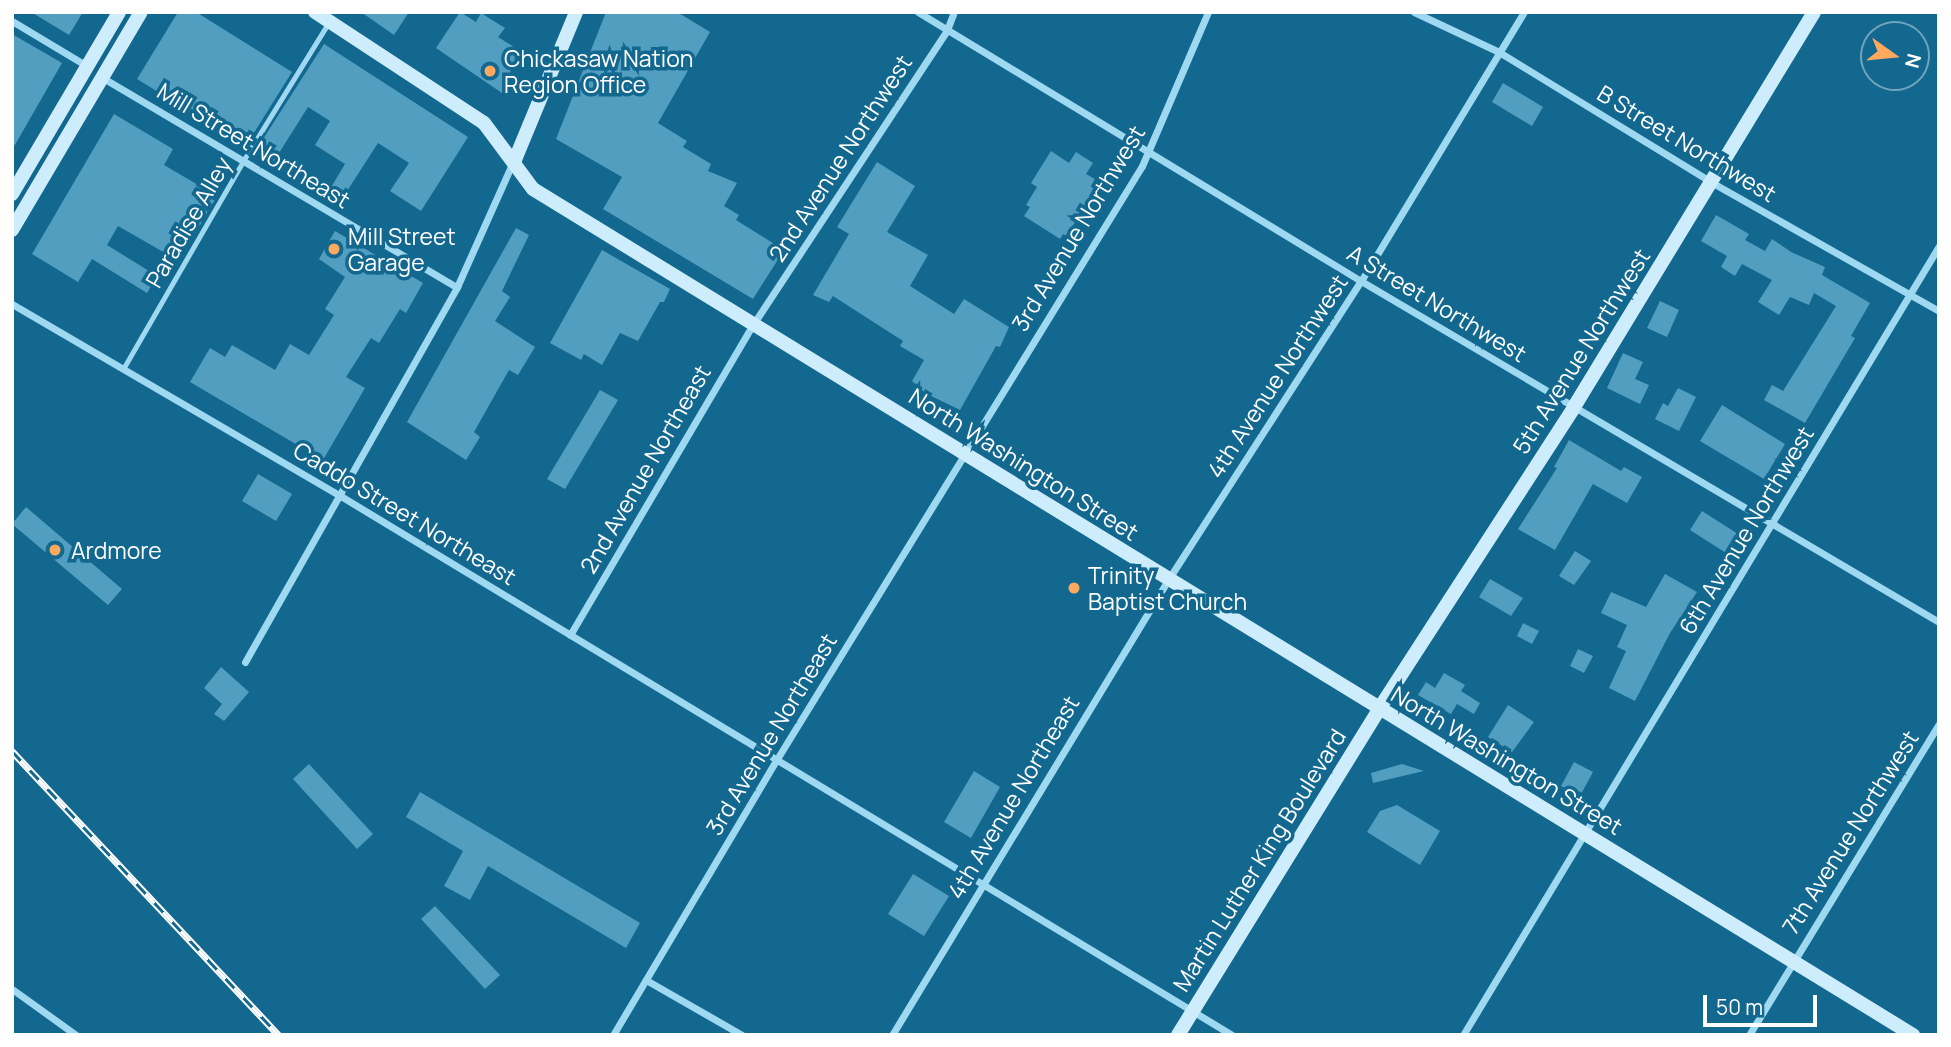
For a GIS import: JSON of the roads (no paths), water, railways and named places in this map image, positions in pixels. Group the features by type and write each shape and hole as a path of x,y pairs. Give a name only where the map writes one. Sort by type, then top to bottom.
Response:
{"main road":[{"path":"12,194 119,12"},
{"path":"12,230 141,12"},
{"name":"North Washington Street","path":"315,12 484,123 533,189 1913,1035"},
{"path":"514,162 576,12"},
{"name":"5th Avenue Northwest","path":"1379,709 1574,407 1814,12"},
{"name":"Martin Luther King Boulevard","path":"1178,1035 1379,709"}],"street":[{"name":"A Street Northwest","path":"918,12 1361,281 1939,622"},
{"name":"2nd Avenue Northwest","path":"754,323 947,30 954,12"},
{"name":"3rd Avenue Northwest","path":"963,454 1148,152 1208,12"},
{"name":"B Street Northwest","path":"1414,12 1499,52 1711,182 1939,312"},
{"name":"4th Avenue Northwest","path":"1168,580 1361,281 1524,12"},
{"path":"12,21 87,66"},
{"name":"Mill Street Northeast","path":"103,78 457,288"},
{"path":"245,662 457,288 514,162"},
{"name":"6th Avenue Northwest","path":"1463,1035 1939,246"},
{"name":"Caddo Street Northeast","path":"12,303 339,495 1232,1035"},
{"name":"2nd Avenue Northeast","path":"570,635 754,323"},
{"name":"3rd Avenue Northeast","path":"613,1035 963,454"},
{"name":"4th Avenue Northeast","path":"892,1035 1168,580"},
{"name":"7th Avenue Northwest","path":"1749,1035 1939,724"},
{"path":"646,979 742,1035"},
{"path":"12,989 76,1035"}],"lane":[{"name":"Paradise Alley","path":"123,369 243,161 329,22"}],"railway":[{"path":"12,751 279,1035"}],"place":[{"name":"Chickasaw Nation Region Office","path":"490,71"},
{"name":"Mill Street Garage","path":"334,249"},
{"name":"Ardmore","path":"55,550"},
{"name":"Trinity Baptist Church","path":"1074,588"}]}
